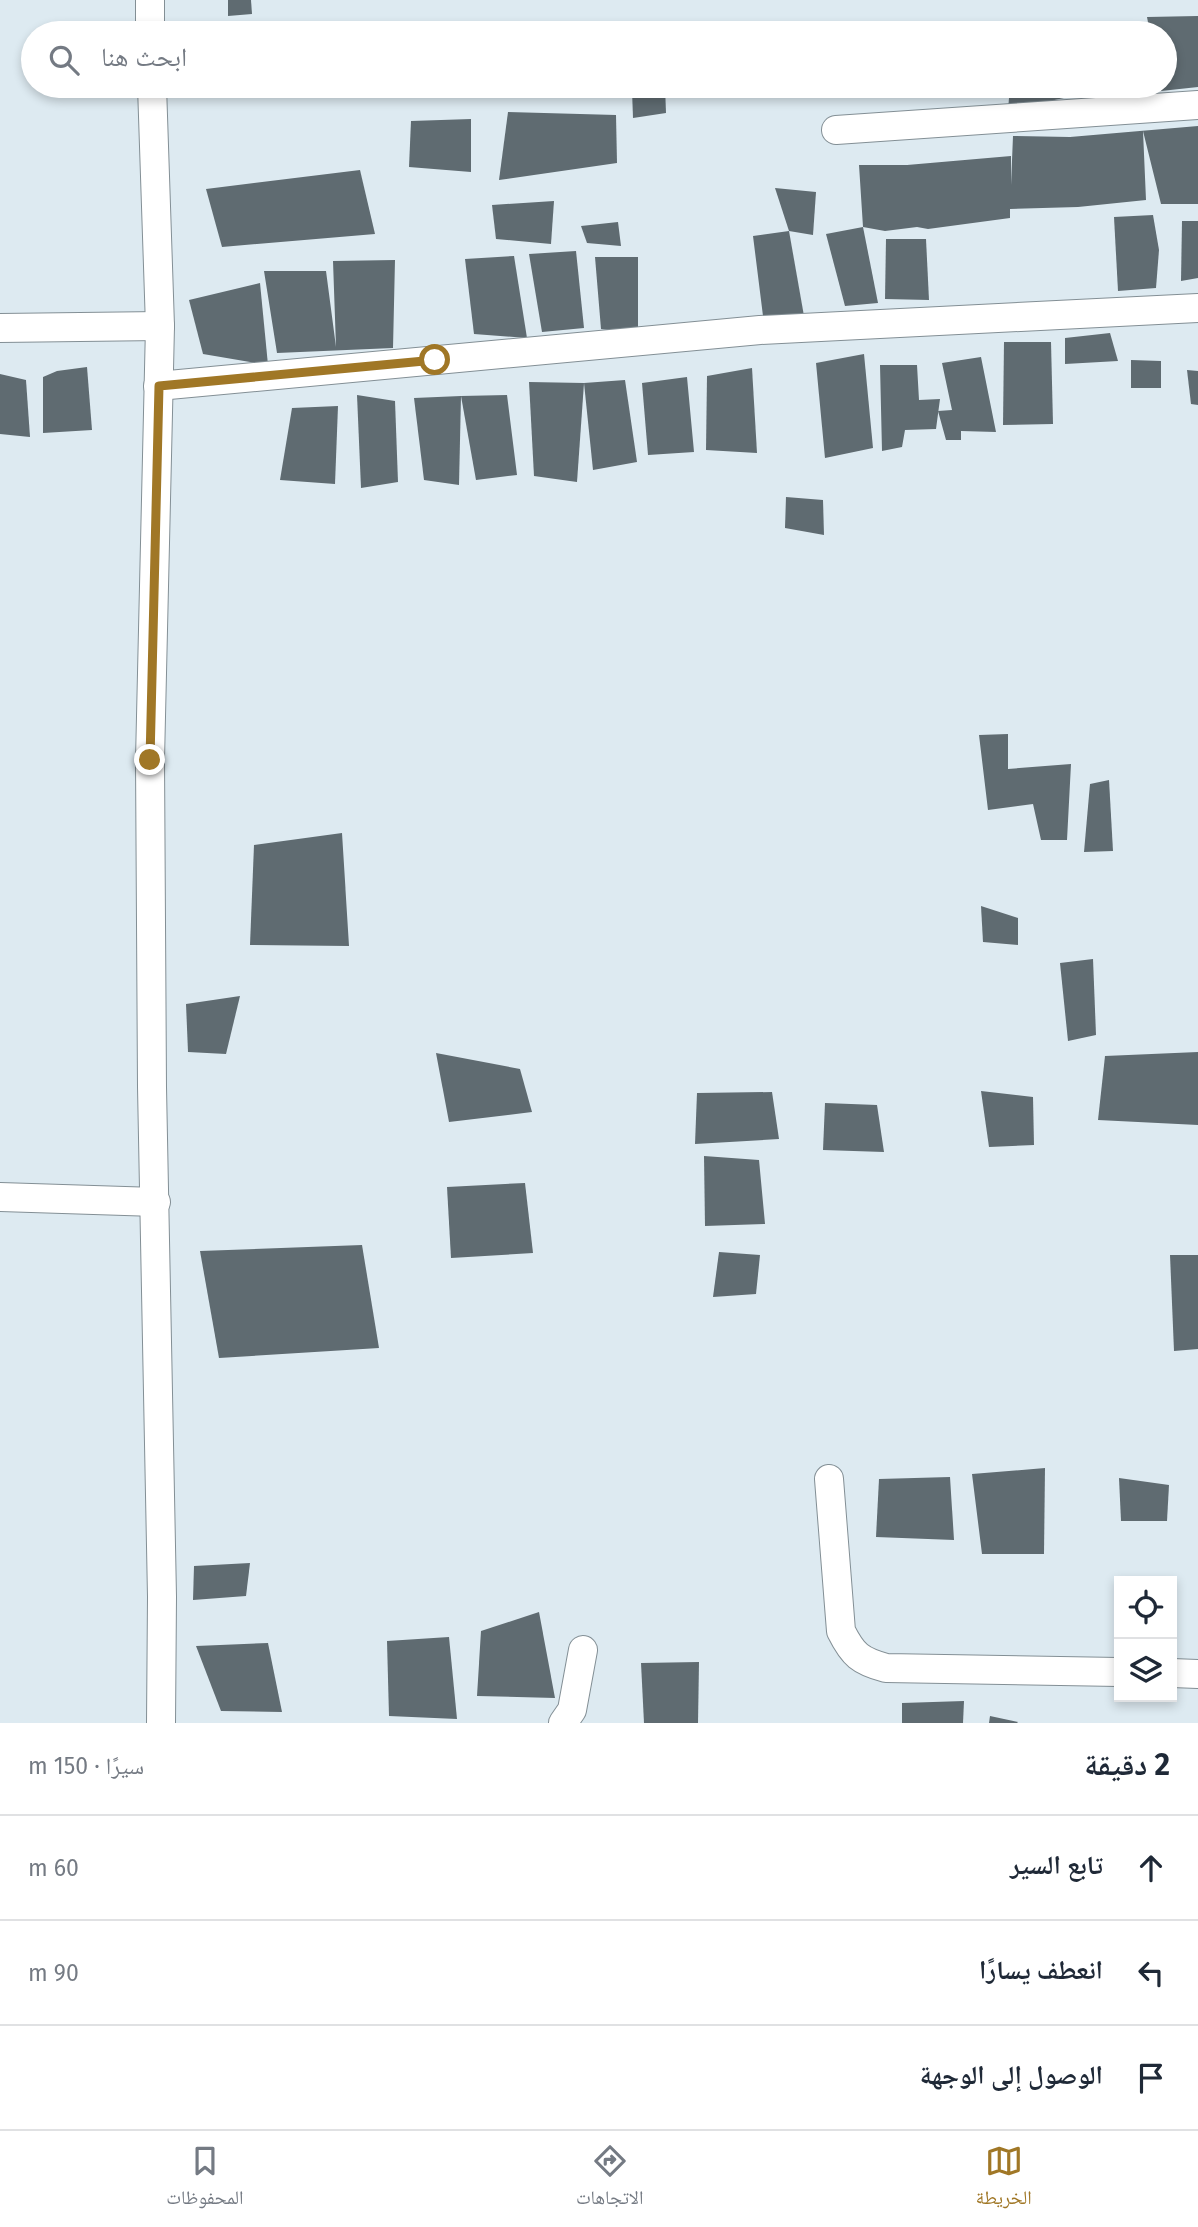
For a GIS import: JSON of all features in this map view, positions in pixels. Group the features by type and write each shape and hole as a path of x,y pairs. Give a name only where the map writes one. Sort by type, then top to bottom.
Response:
{"street":[{"path":"150,0 150,21"},
{"path":"152,98 160,326 150,760 152,1087 162,1597 161,1723"},
{"path":"836,130 1198,105"},
{"path":"159,386 760,330 1198,307"},
{"path":"0,328 160,326"},
{"path":"0,1197 156,1202"},
{"path":"829,1479 841,1631 852,1652 868,1663 886,1668 1114,1672"},
{"path":"563,1723 572,1710 583,1650"},
{"path":"1177,1673 1198,1674"}],"building":[{"path":"228,0 251,0 252,14 228,16"},
{"path":"1198,16 1198,87 1177,89 1177,21 1148,21 1147,17"},
{"path":"632,98 665,98 666,113 633,118"},
{"path":"1009,98 1064,98 1008,110"},
{"path":"508,112 616,115 617,163 499,180"},
{"path":"471,119 471,172 409,167 411,121"},
{"path":"1198,126 1198,204 1161,204 1143,131 1146,200 1078,207 1010,209 1010,218 928,229 917,227 885,231 863,227 859,165 907,165 1011,156 1011,185 1013,136 1070,137"},
{"path":"360,170 375,234 222,247 206,189"},
{"path":"775,188 816,192 813,235 789,231"},
{"path":"554,201 551,244 496,239 492,205"},
{"path":"1153,215 1159,250 1156,288 1118,291 1114,217"},
{"path":"1182,221 1198,221 1198,278 1181,281"},
{"path":"618,222 621,246 587,243 581,226"},
{"path":"863,227 878,303 845,306 826,234"},
{"path":"789,231 804,316 763,316 753,236"},
{"path":"886,239 926,239 929,300 885,299"},
{"path":"576,251 584,328 542,332 529,254"},
{"path":"514,256 527,338 474,334 465,259"},
{"path":"595,257 638,257 638,334 601,329"},
{"path":"395,260 393,348 277,353 264,271 326,271 336,347 333,261"},
{"path":"260,283 268,365 203,354 189,300"},
{"path":"1110,333 1118,361 1065,364 1065,338"},
{"path":"1004,342 1051,342 1053,424 1003,425"},
{"path":"864,354 873,448 825,458 816,363"},
{"path":"981,357 996,432 961,431 961,440 946,440 938,411 952,410 942,363"},
{"path":"1131,360 1161,361 1161,388 1131,388"},
{"path":"880,365 917,365 919,400 940,399 936,429 905,430 902,447 882,451"},
{"path":"87,367 92,430 43,433 43,377 57,371"},
{"path":"752,368 757,453 706,450 707,376"},
{"path":"1187,370 1198,371 1198,405 1191,404"},
{"path":"0,374 26,380 30,437 0,434"},
{"path":"687,377 694,452 648,455 642,383"},
{"path":"625,380 637,462 593,470 584,383"},
{"path":"529,382 584,383 577,482 534,476"},
{"path":"357,395 395,401 398,482 361,488"},
{"path":"507,395 517,475 476,480 461,396"},
{"path":"461,396 459,485 424,480 414,398"},
{"path":"338,406 335,484 280,480 292,408"},
{"path":"786,497 823,500 824,535 785,528"},
{"path":"1008,734 1008,769 1071,764 1067,840 1041,840 1033,804 988,810 979,735"},
{"path":"1109,780 1113,851 1084,852 1090,784"},
{"path":"342,833 349,946 250,945 254,845"},
{"path":"981,906 1018,918 1018,945 983,942"},
{"path":"1093,959 1096,1035 1068,1041 1060,963"},
{"path":"240,996 226,1054 188,1052 186,1004"},
{"path":"1198,1052 1198,1125 1098,1120 1105,1056"},
{"path":"436,1053 520,1069 532,1112 449,1122"},
{"path":"981,1091 1033,1097 1034,1145 989,1147"},
{"path":"772,1092 779,1139 695,1144 697,1093"},
{"path":"825,1103 877,1105 884,1152 823,1150"},
{"path":"704,1156 759,1160 765,1224 705,1226"},
{"path":"525,1183 533,1253 451,1258 447,1187"},
{"path":"362,1245 379,1348 219,1358 200,1251"},
{"path":"719,1252 760,1255 756,1294 713,1297"},
{"path":"1170,1255 1198,1255 1198,1349 1174,1351"},
{"path":"1045,1468 1044,1554 982,1554 972,1474"},
{"path":"950,1477 954,1540 876,1537 879,1479"},
{"path":"1119,1478 1169,1485 1167,1521 1121,1521"},
{"path":"250,1563 246,1596 193,1600 194,1566"},
{"path":"539,1612 555,1698 477,1696 481,1631"},
{"path":"449,1637 457,1719 389,1716 387,1641"},
{"path":"268,1643 282,1712 221,1711 196,1646"},
{"path":"699,1662 698,1723 644,1723 641,1663"},
{"path":"964,1701 963,1723 902,1723 902,1703"},
{"path":"990,1716 1018,1722 989,1723"}],"route":[{"path":"150,760 159,386 435,360"}]}
